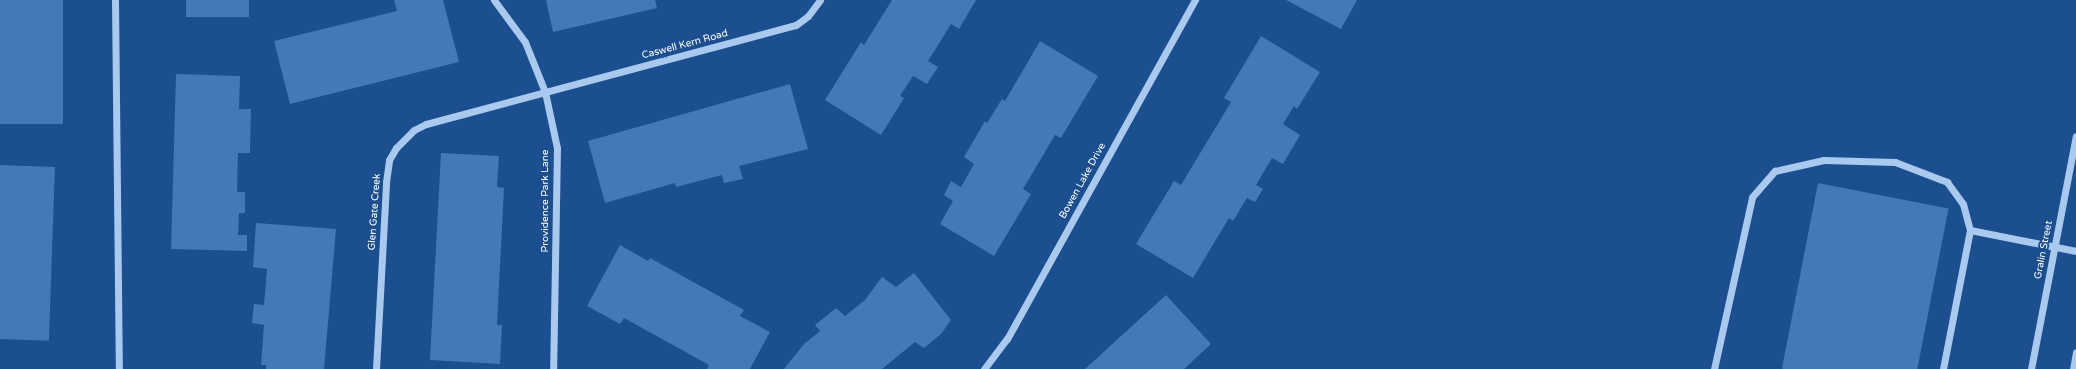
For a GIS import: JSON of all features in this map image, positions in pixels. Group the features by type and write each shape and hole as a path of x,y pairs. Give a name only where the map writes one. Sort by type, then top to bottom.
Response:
{"street":[{"path":"115,0 119,369"},
{"name":"Providence Park Lane","path":"494,0 525,42 545,92 557,148 555,369"},
{"name":"Caswell Kern Road","path":"545,92 796,26 808,16 820,0"},
{"name":"Bowen Lake Drive","path":"984,369 1007,339 1195,0"},
{"name":"Glen Gate Creek","path":"376,369 386,182 390,160 396,148 414,130 426,124 545,92"},
{"name":"Gralin Street","path":"2031,369 2076,136"},
{"path":"1714,369 1752,197 1775,171 1824,160 1895,162 1947,182 1963,204 1970,230 1943,369"},
{"path":"1970,230 2076,251"},
{"path":"2073,369 2076,352"}],"building":[{"path":"0,0 63,0 63,124 0,124"},
{"path":"186,0 249,0 249,17 186,17"},
{"path":"394,0 443,0 459,62 290,104 274,41 397,11"},
{"path":"546,0 655,0 657,8 553,32"},
{"path":"892,0 976,0 959,29 951,24 928,61 938,67 927,84 913,76 900,96 904,98 881,135 825,100 861,42 864,45"},
{"path":"1286,0 1357,0 1341,29"},
{"path":"1261,36 1320,72 1297,109 1294,106 1283,124 1300,135 1283,164 1272,158 1256,185 1263,189 1255,202 1247,198 1233,221 1229,218 1193,278 1136,244 1174,181 1181,185 1231,102 1224,98"},
{"path":"1040,41 1098,76 1061,138 1055,135 1023,189 1031,194 994,256 940,224 953,201 944,195 951,181 961,187 974,164 964,157 985,121 987,123 1002,99 1005,101"},
{"path":"176,74 240,76 239,109 251,109 250,153 238,153 237,192 245,192 245,213 239,213 238,235 247,235 247,251 171,249"},
{"path":"790,84 808,149 739,166 743,179 724,183 722,175 676,187 675,183 605,203 588,141"},
{"path":"441,153 499,156 497,187 504,188 497,325 502,325 500,364 430,360"},
{"path":"0,165 55,167 49,341 0,339"},
{"path":"1818,183 1949,208 1917,369 1782,369"},
{"path":"256,223 336,229 324,369 266,369 266,365 261,365 264,325 252,323 254,304 264,305 267,269 253,267"},
{"path":"620,245 648,261 650,258 744,310 740,316 770,332 750,369 707,369 709,365 624,318 620,324 587,306"},
{"path":"914,273 951,320 941,334 924,348 915,342 882,369 784,369 804,344 820,331 815,325 836,308 845,316 865,300 882,277 896,287"},
{"path":"1166,295 1211,344 1184,369 1085,369"}]}
